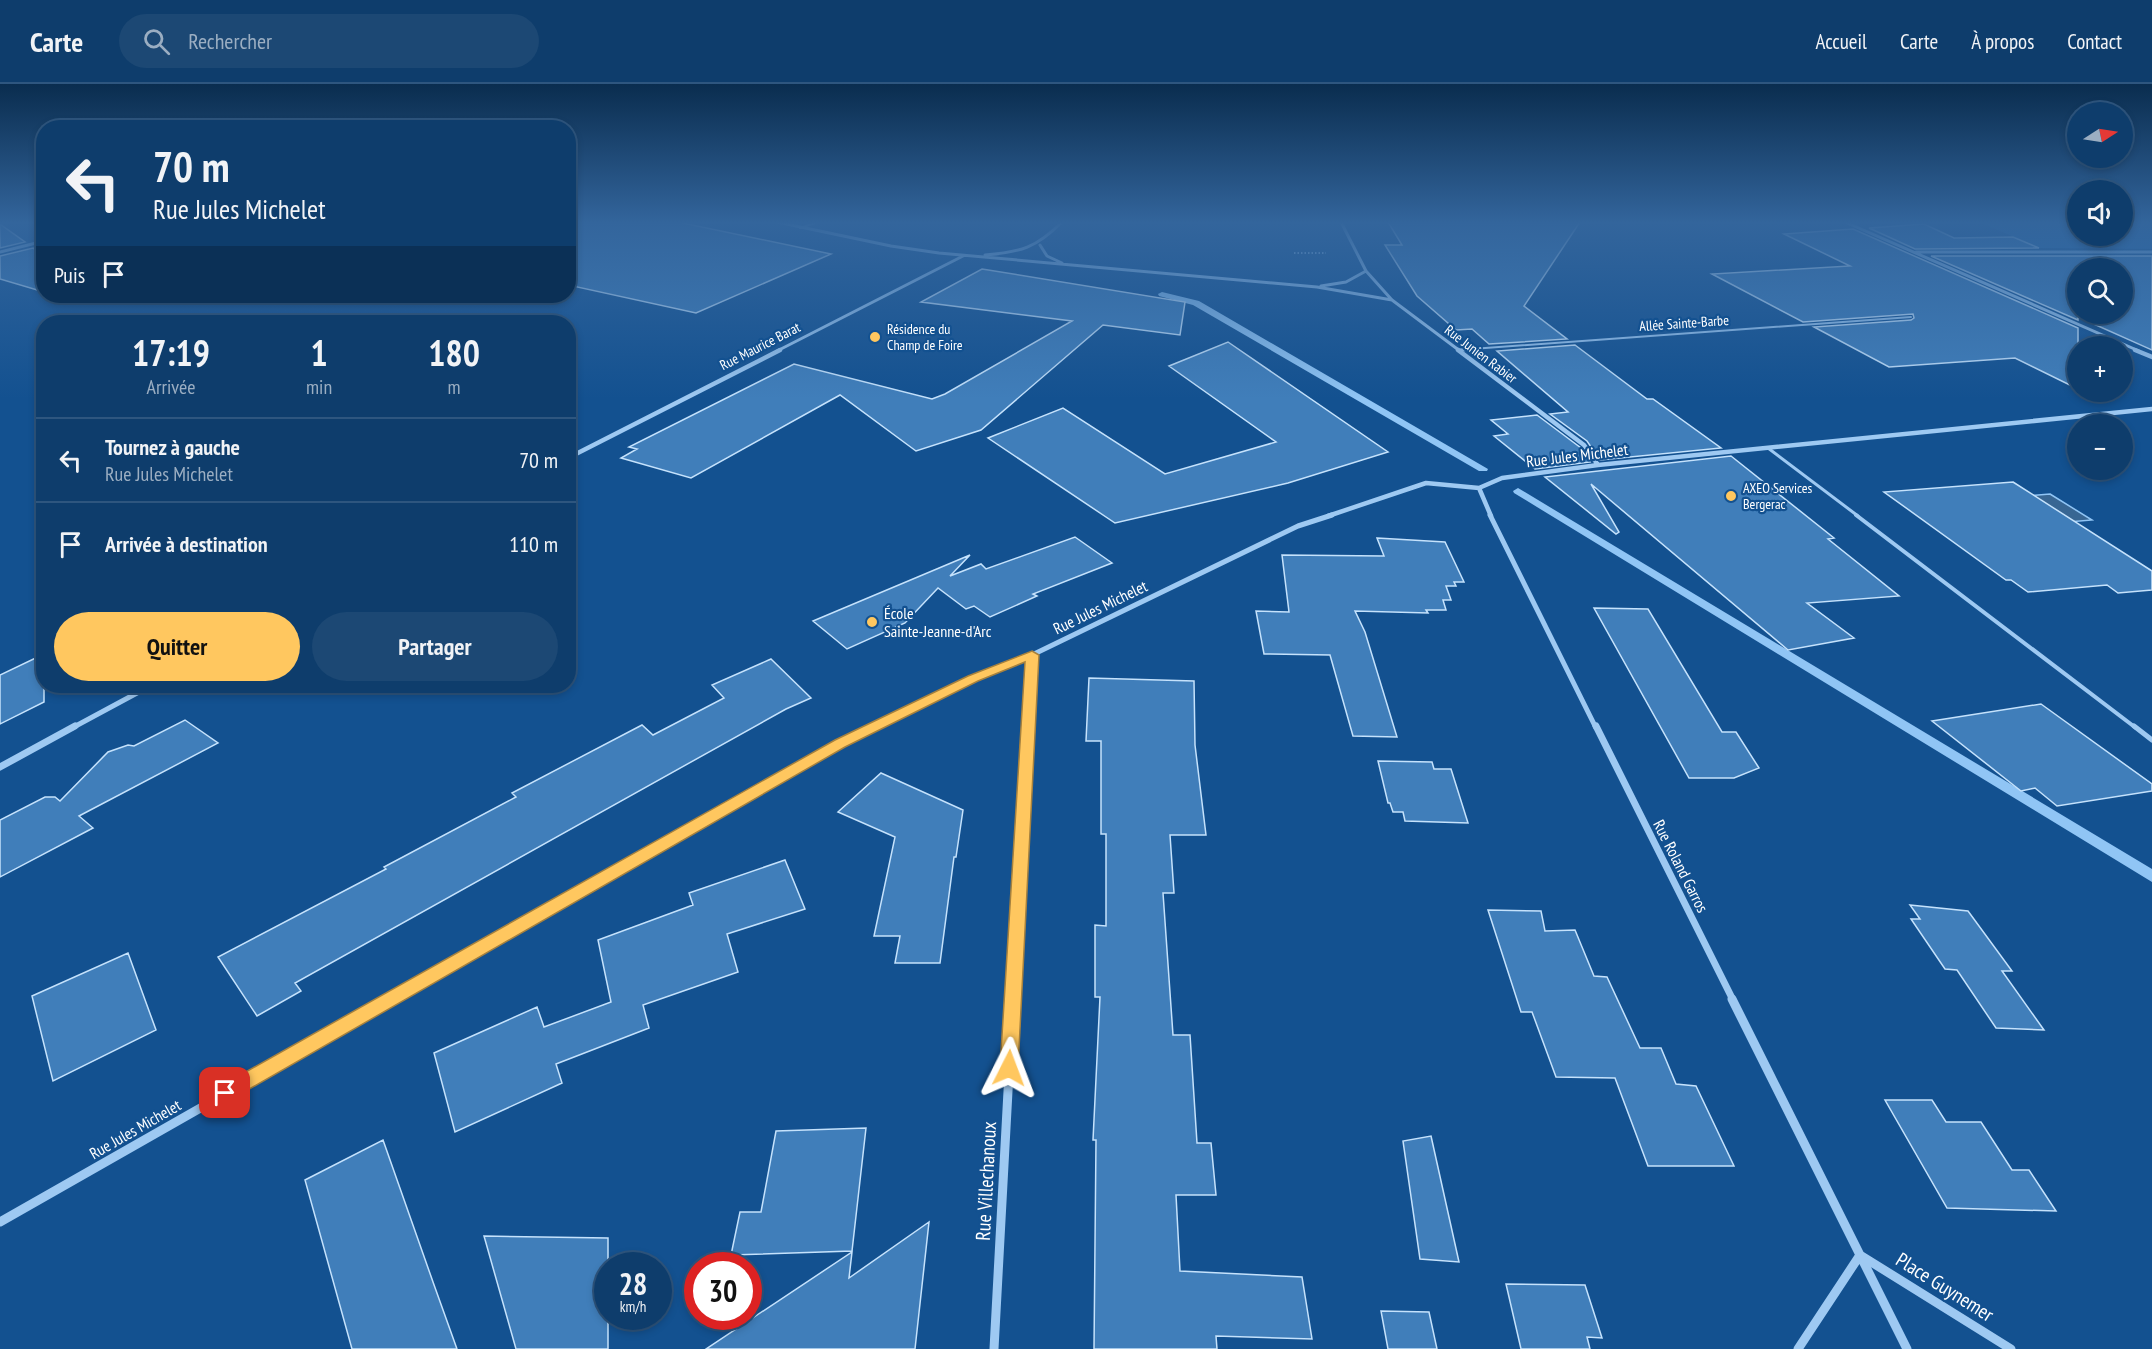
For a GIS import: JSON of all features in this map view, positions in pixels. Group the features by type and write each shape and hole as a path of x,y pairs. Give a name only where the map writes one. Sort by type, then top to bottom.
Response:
{"street":[{"name":"Rue Maurice Barat","path":"576,454 914,281"},
{"path":"1249,281 1317,287 1392,300"},
{"path":"1317,287 1348,281"},
{"name":"Rue Junien Rabier","path":"1375,281 1392,300 1584,445 1598,465"},
{"path":"1979,281 2152,357"},
{"name":"Rue Jules Michelet","path":"0,1222 840,743 973,678 1032,655 1298,526 1426,483 1479,488 1502,478 1598,465 2152,409"},
{"name":"Rue Roland Garros","path":"1479,488 1493,522 1860,1255"},
{"name":"Rue Villechanoux","path":"994,1349 1032,655"},
{"path":"0,767 137,693"},
{"path":"1798,1349 1860,1255"},
{"name":"Place Guynemer","path":"1860,1255 1907,1349"},
{"name":"Place Guynemer","path":"1860,1255 2011,1349"}],"lane":[{"name":"Allée Sainte-Barbe","path":"1458,350 1911,317"},
{"path":"1768,448 2152,740"}],"shaded area":[{"path":"2050,494 2092,520 2068,522 2026,496"}],"building":[{"path":"7,281 36,281 36,290"},
{"path":"576,281 769,281 696,313 576,287"},
{"path":"960,281 1056,281 1185,302 1180,335 1103,325 981,430 916,451 840,395 691,478 621,458 637,449 629,447 794,364 932,399 945,394 1072,321 921,302"},
{"path":"1408,281 1541,281 1524,306 1567,339 1489,344 1472,329 1456,330 1417,296"},
{"path":"1725,281 1971,281 2078,328 2078,336 2067,336 2067,384 2015,358 1889,367 1814,327 1911,320 1914,318 1913,314 1803,322"},
{"path":"1988,281 2067,281 2067,315"},
{"path":"2133,281 2152,281 2152,350 2133,342 2133,336 2121,336 2094,324 2133,324"},
{"path":"1228,342 1388,452 1288,483 1115,523 988,438 1063,408 1165,474 1276,442 1169,366"},
{"path":"1575,345 1647,399 1653,399 1721,448 1600,460 1587,441 1550,414 1568,412 1497,351"},
{"path":"1537,415 1581,448 1590,462 1535,469 1494,436 1508,434 1491,420"},
{"path":"1731,456 1834,538 1828,539 1899,596 1807,603 1854,638 1788,650 1591,484 1619,532 1616,534 1545,477"},
{"path":"2013,482 2152,571 2152,590 2118,593 2107,585 2028,592 2011,580 2006,580 1884,492"},
{"path":"1075,537 1112,563 1033,594 1037,596 990,617 974,606 966,609 938,588 905,623 847,649 813,621 970,555 950,576 981,564 986,569"},
{"path":"1377,538 1445,542 1464,582 1454,582 1456,586 1446,586 1451,600 1443,600 1446,610 1426,610 1428,613 1355,611 1365,632 1397,737 1353,736 1330,655 1264,654 1256,611 1289,612 1282,555 1384,556"},
{"path":"1594,608 1648,609 1722,732 1736,732 1759,768 1734,778 1689,778"},
{"path":"36,658 36,693 44,693 44,702 0,724 0,675"},
{"path":"771,659 811,698 786,709 295,983 301,991 257,1016 218,957 386,869 384,867 516,797 512,793 642,725 653,735 724,698 712,685"},
{"path":"1089,678 1194,681 1195,745 1206,835 1170,835 1174,893 1163,893 1173,1035 1190,1035 1197,1143 1211,1143 1216,1195 1176,1195 1180,1271 1302,1277 1312,1339 1216,1336 1217,1349 1094,1349 1096,1140 1093,1140 1100,997 1095,997 1095,925 1106,926 1106,834 1101,834 1101,741 1086,741"},
{"path":"2041,704 2152,784 2152,791 2057,806 2035,788 2021,791 1932,721"},
{"path":"185,720 218,743 79,816 93,828 0,877 0,820 45,797 55,797 60,801 108,752 128,745 134,746"},
{"path":"1378,761 1432,762 1434,769 1451,769 1468,823 1405,821 1403,812 1393,812 1388,803"},
{"path":"881,773 963,810 956,857 954,857 940,963 895,963 900,936 874,936 895,837 838,812"},
{"path":"785,860 805,909 727,934 738,972 643,1005 649,1028 556,1064 562,1083 455,1132 434,1053 537,1007 544,1027 611,1002 598,940 693,905 689,893"},
{"path":"1910,905 1968,911 2012,971 2002,971 2044,1030 1996,1028 1957,970 1945,969 1911,919 1920,919"},
{"path":"1488,910 1541,911 1545,931 1575,930 1594,976 1607,977 1640,1048 1661,1048 1676,1084 1696,1086 1734,1166 1648,1166 1615,1078 1556,1077 1532,1012 1521,1012"},
{"path":"128,953 156,1030 53,1081 32,996"},
{"path":"1885,1100 1932,1100 1946,1122 1981,1122 2012,1170 2029,1170 2056,1211 1947,1208"},
{"path":"866,1128 852,1251 762,1254 762,1252 732,1252 740,1212 761,1212 776,1131"},
{"path":"1431,1136 1459,1262 1420,1259 1403,1141"},
{"path":"383,1140 457,1349 352,1349 305,1180"},
{"path":"929,1222 915,1349 706,1349 735,1330 762,1330 762,1312 852,1252 849,1278"},
{"path":"484,1236 608,1238 608,1252 594,1252 594,1330 608,1330 608,1349 516,1349"},
{"path":"1506,1284 1585,1285 1602,1338 1587,1337 1590,1349 1521,1349"},
{"path":"1381,1311 1429,1312 1437,1349 1388,1349"}],"waterway":[{"path":"1162,294 1196,303 1483,469"},
{"path":"1518,491 2152,876"}],"place":[{"name":"Résidence du Champ de Foire","path":"875,337"},
{"name":"AXEO Services Bergerac","path":"1731,496"},
{"name":"École Sainte-Jeanne-d'Arc","path":"872,622"}],"route":[{"path":"225,1093 840,743 973,678 1032,655 1009,1068"}]}
